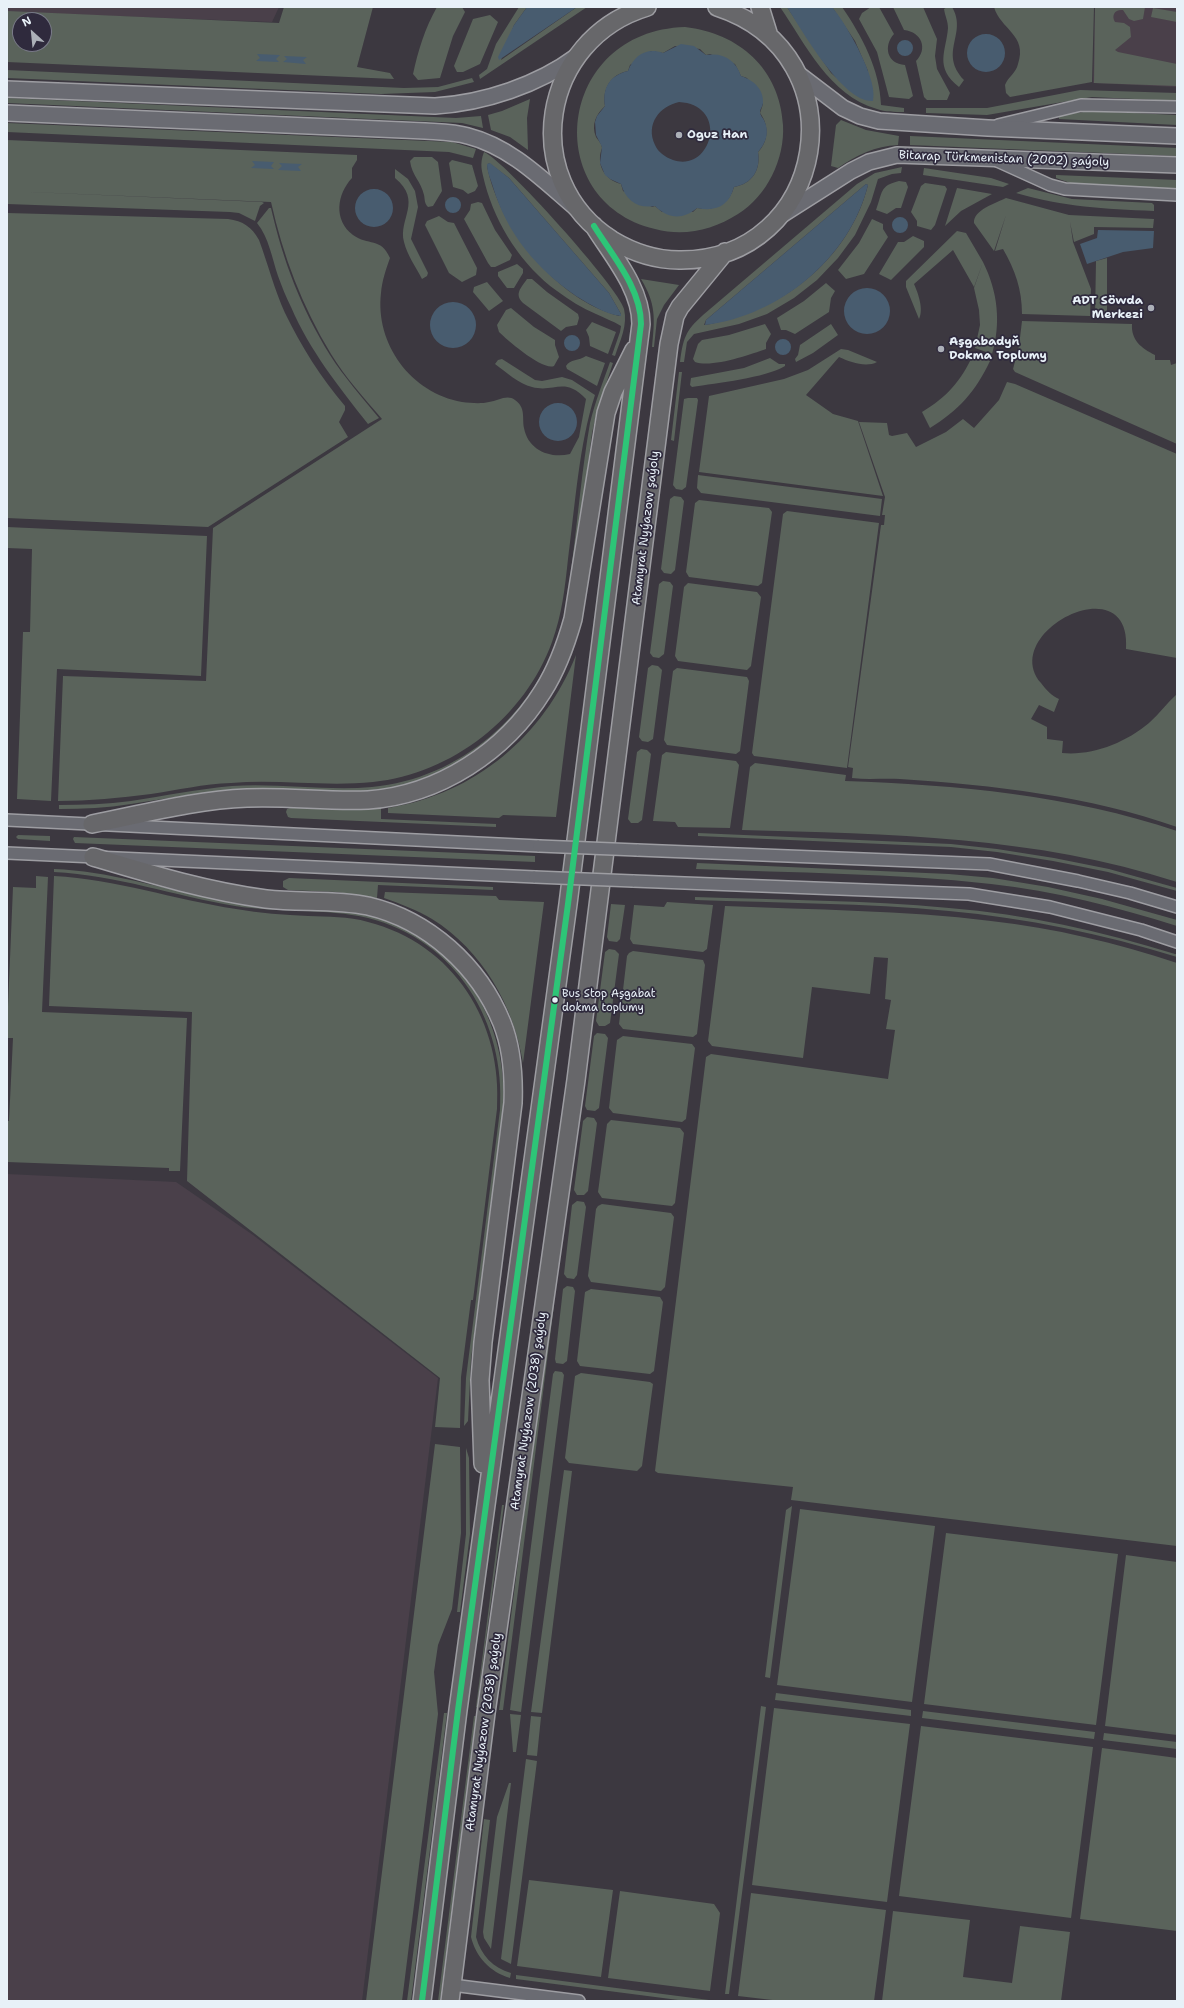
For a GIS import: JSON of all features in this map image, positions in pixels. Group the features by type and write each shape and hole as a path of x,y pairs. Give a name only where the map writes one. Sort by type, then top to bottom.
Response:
{"main road":[{"path":"422,2001 458,1710 579,820 641,314 639,304 627,279 566,189 560,175 553,144 554,113 562,83 577,56 598,33 628,11 647,7"},
{"path":"588,220 619,244 648,256 679,260 710,257 725,252 753,238 777,218 786,206 798,186 810,149 810,118 808,102 797,73 780,47 769,36 744,18 717,7"},
{"path":"760,7 769,36"},
{"name":"Atamyrat Nyýazow şaýoly","path":"609,821 673,326 680,306 725,252"},
{"path":"92,824 221,800 273,798 368,800 404,795 447,778 481,758 507,736 532,708 544,690 564,650 573,619 606,413 613,392 639,339"},
{"name":"Atamyrat Nyýazow (2038) şaýoly","path":"451,1993 486,1712 576,1080 609,821"},
{"path":"93,857 183,884 214,890 267,899 347,903 388,912 406,920 446,945 463,961 485,991 502,1023 508,1045 514,1080 513,1103 484,1335 480,1380 486,1504"}],"street":[{"path":"7,89 435,106 468,102 499,93 560,69 577,56"},
{"path":"797,73 843,108 872,119 899,124 1177,136"},
{"path":"988,128 1081,105 1177,107"},
{"path":"7,113 425,131 467,135 496,146 509,153 588,220"},
{"name":"Bitarap Türkmenistan (2002) şaýoly","path":"777,218 851,172 869,162 886,156 904,155 1177,165"},
{"path":"990,158 1050,185 1065,189 1177,195"},
{"path":"7,820 539,846 989,864 1078,881 1130,893 1177,907"},
{"path":"7,853 535,877 969,894 1050,907 1141,930 1177,942"},
{"path":"451,1993 579,2001"}],"shaded area":[{"path":"7,7 279,7 272,22 52,14 52,12 7,12"},
{"path":"284,7 373,7 357,67 390,73 394,79 7,62 7,11 30,12 12,12 12,52 52,52 52,13 279,23"},
{"path":"437,7 462,7 465,12 453,36 440,78 418,80 413,74 417,57 425,31"},
{"path":"519,7 527,7 514,25 501,60 577,7 587,7 480,79 479,75 487,69 496,44"},
{"path":"780,7 787,7 831,73 853,92 867,100 868,71 855,41 832,7 842,7 869,54 877,79 881,105 904,108 904,112 877,109 860,102 832,81 809,52"},
{"path":"871,7 879,7 894,34 889,44 889,54 894,61 905,65 913,96 909,99 889,97 877,52 859,19 862,13"},
{"path":"893,7 923,7 937,39 935,56 937,69 950,93 947,100 927,100 924,97 916,61 922,51 921,42 915,34 904,30"},
{"path":"947,7 952,7 956,17 957,26 953,61 964,80 959,87 946,73 944,66 943,59 948,23 944,9"},
{"path":"994,7 1094,7 1092,82 1010,97 1006,93 1005,85 1017,67 1020,54 1019,46 1012,33 997,15"},
{"path":"1095,7 1177,7 1177,87 1093,83"},
{"path":"1095,7 1145,7 1143,19 1134,21 1129,19 1123,10 1118,10 1114,13 1113,17 1115,22 1124,23 1130,27 1131,37 1115,50 1118,52 1177,64 1177,86 1094,83"},
{"path":"1153,8 1177,12 1177,22 1151,17"},
{"path":"490,15 498,22 480,64 463,72 457,72 454,66 473,19"},
{"path":"685,27 705,31 723,37 739,46 753,57 765,71 774,87 780,105 783,138 781,151 772,176 758,197 738,214 719,224 708,228 687,232 655,229 618,212 593,186 580,154 578,119 588,85 610,56 642,36","holes":["675,46 700,49 706,55 710,54 735,64 741,76 747,78 763,104 760,113 765,123 766,138 762,148 758,152 758,165 754,175 746,183 734,187 732,193 725,202 709,209 697,208 693,212 662,212 655,206 652,207 623,191 621,184 617,183 606,175 601,167 600,156 602,147 596,137 594,124 597,116 605,106 604,100 606,88 609,83 617,75 628,71 630,65 651,51 663,53"]},
{"path":"7,70 404,88 438,87 472,78 474,82 435,92 381,94 7,78"},
{"path":"1080,90 1177,93 1177,101 1092,97 987,115 926,113 926,108 987,108"},
{"path":"7,98 456,118 481,116 483,128 462,123 7,103"},
{"path":"530,99 527,118 528,150 510,137 491,130 488,115 502,111"},
{"path":"1092,111 1177,115 1177,125 1059,119 1059,115"},
{"path":"841,120 866,130 899,136 898,145 882,147 866,152 838,168 831,166 836,125"},
{"path":"7,123 452,142 476,149 473,158 449,152 7,132"},
{"path":"910,136 1177,148 1177,156 910,145"},
{"path":"7,140 357,155 357,160 352,168 352,178 347,184 340,199 340,215 342,222 353,235 383,247 390,258 383,280 381,293 381,312 384,330 391,348 400,363 412,377 427,388 444,397 462,402 483,403 512,398 521,406 526,436 530,442 541,451 555,455 570,454 579,437 586,399 572,388 532,387 522,383 495,364 498,360 502,359 535,380 542,381 562,377 572,380 595,395 581,455 561,611 552,642 540,669 524,694 504,717 482,737 457,754 430,767 402,777 373,782 338,784 249,782 201,786 128,797 58,801 63,676 206,681 213,528 382,419 336,363 311,318 302,299 281,242 271,202 7,191"},
{"path":"484,152 495,160 536,199 583,252 618,297 624,309 625,321 623,333 615,356 612,355 621,326 591,312 557,291 533,270 512,244 503,229 490,199 482,172 482,157","holes":["489,163 509,178 609,293 621,314 619,316 596,308 574,295 553,278 534,258 504,213 494,190 487,166"]},
{"path":"414,157 432,157 438,162 442,191 433,206 428,207 426,204 423,190 411,166 410,161"},
{"path":"452,160 472,165 478,186 475,191 468,194 463,190 453,187 449,163"},
{"path":"902,167 901,173 892,174 878,179 871,202 855,235 838,258 817,280 794,298 767,314 739,324 694,334 687,342 684,362 680,362 682,347 686,336 692,326 703,315 857,184 875,173","holes":["866,184 868,185 860,209 849,231 818,270 777,300 755,310 704,325 706,320"]},
{"path":"924,168 991,178 1009,184 1003,187 923,175"},
{"path":"395,169 408,179 415,191 418,207 411,239 428,273 427,276 422,279 405,247 403,234 409,202 403,186 395,178"},
{"path":"1056,175 1177,180 1177,189 1076,185 1056,178"},
{"path":"899,181 906,182 908,187 901,208 896,208 887,214 876,210 881,194 885,188 888,185"},
{"path":"925,183 945,186 947,189 935,225 931,230 917,226 917,221 911,212 921,186"},
{"path":"957,188 992,194 961,211 945,226"},
{"path":"1028,188 1072,199 1152,203 1154,205 1154,211 1068,204 1016,193"},
{"path":"7,191 264,203 260,206 255,221 239,213 230,212 7,204"},
{"path":"1006,198 1069,215 1154,219 1153,228 1094,227 1094,234 1074,242 1070,222 1073,242 1091,289 1090,316 1022,314 1021,296 1011,264 1003,249 995,251 1006,215 994,251 974,223 977,214"},
{"path":"478,202 482,203 495,230 512,255 510,260 495,267 491,267 488,263 464,219 470,210 471,204"},
{"path":"269,208 271,208 287,265 310,320 335,363 379,418 368,424 316,354 287,299 278,276 270,248 257,223"},
{"path":"7,213 228,219 243,223 250,228 259,240 281,304 298,338 320,373 345,406 345,410 339,422 348,437 208,527 7,518"},
{"path":"439,216 448,222 454,223 477,268 476,275 462,282 449,273 425,225 427,221"},
{"path":"872,219 883,224 883,229 888,237 864,274 846,279 838,270 859,243"},
{"path":"957,231 966,233 983,262 974,287 953,250 914,284 921,306 919,319 906,287 906,281"},
{"path":"913,236 924,241 924,247 891,280 879,274 898,242 904,242"},
{"path":"1107,258 1107,316 1095,316 1096,261"},
{"path":"983,262 995,296 997,319 995,342 992,354 975,348 980,325 979,310 974,288"},
{"path":"517,264 523,269 523,273 514,288 507,288 498,276 498,272"},
{"path":"527,279 532,279 547,292 578,314 579,318 577,325 566,327 561,331 523,303 519,297 519,291"},
{"path":"641,279 679,285 664,305 657,319 654,347 652,347 654,319 652,304"},
{"path":"487,282 503,301 489,311 473,292 474,287"},
{"path":"826,283 835,291 831,298 829,312 795,334 786,330 781,330 777,318 804,301"},
{"path":"511,308 534,327 555,340 559,357 554,366 542,364 534,360 517,348 499,332 497,325 506,310"},
{"path":"1022,321 1132,324 1135,339 1141,346 1155,355 1155,360 1170,360 1171,365 1177,363 1177,444 1015,372 1013,369 1019,346"},
{"path":"592,322 616,332 608,354 590,346 589,337 586,330"},
{"path":"765,324 771,334 766,343 766,349 720,362 702,363 695,362 693,359 698,344 702,340 729,335"},
{"path":"831,324 838,335 813,353 796,362 795,359 798,355 800,345"},
{"path":"841,349 848,350 877,362 873,364 863,364 839,357 806,395 833,414 858,421 883,496 699,472 709,396 784,379 808,370"},
{"path":"973,355 990,361 985,372 979,382 958,407 930,428 922,412 946,395 958,381"},
{"path":"586,356 605,363 597,386 567,369 566,366 570,362"},
{"path":"770,358 779,364 785,364 785,366 766,374 740,380 692,387 690,385 691,378 744,368"},
{"path":"610,362 613,363 597,411 592,433 570,605 564,627 551,661 533,695 506,727 490,741 473,754 454,765 415,782 395,787 339,792 269,789 234,790 113,806 59,809 59,805 122,802 232,786 267,785 337,788 372,787 404,781 435,771 464,756 490,737 513,714 533,688 549,660 560,630 569,588 582,475 590,423"},
{"path":"679,372 682,372 674,441 671,440"},
{"path":"1007,382 1015,384 1177,454 1177,658 1126,649 1122,624 1109,611 1090,609 1070,615 1051,627 1037,644 1033,663 1041,683 1049,692 1059,699 1054,712 1039,705 1031,719 1047,727 1047,739 1063,741 1062,753 1085,752 1108,747 1130,737 1153,720 1177,694 1177,827 1110,807 1040,794 970,785 900,779 852,778 853,768 848,767 881,525 884,525 885,515 882,515 885,497 859,422 887,423 889,435 892,436 907,433 916,447 946,432 963,419 974,428 999,400"},
{"path":"697,398 698,400 686,487 682,490 676,489 673,485 684,399"},
{"path":"698,475 882,499 880,516 701,493 697,488"},
{"path":"674,496 681,497 684,501 675,570 671,574 664,573 661,569 670,499"},
{"path":"699,500 769,508 772,512 762,583 758,586 689,577 686,572 695,503"},
{"path":"787,511 879,523 847,768 754,756 752,753 783,514"},
{"path":"7,527 207,536 201,676 57,669 51,801 17,799 23,632 30,632 32,549 7,548"},
{"path":"663,581 670,582 673,586 664,654 659,658 653,657 650,653 659,584"},
{"path":"688,583 757,592 761,597 751,666 747,670 678,661 675,656 684,587"},
{"path":"576,655 556,817 503,815 499,818 388,813 388,808 420,801 450,790 477,775 503,757 525,735 545,711 562,684"},
{"path":"652,665 658,666 662,670 653,739 648,742 642,741 639,737 648,668"},
{"path":"677,668 747,677 749,681 740,751 736,754 667,745 664,740 673,671"},
{"path":"641,749 647,750 651,754 642,820 638,823 631,823 628,819 637,752"},
{"path":"666,752 736,761 739,765 730,828 678,827 675,822 653,821 662,755"},
{"path":"755,763 846,775 845,781 929,785 1054,800 1137,819 1177,831 1177,882 1124,867 1070,855 1016,846 907,836 742,830 750,767"},
{"path":"381,806 381,819 496,824 496,827 291,818 288,817 286,812 287,809 292,807"},
{"path":"698,833 951,844 997,849 1109,869 1177,888 1177,891 1108,872 997,852 951,847 698,836"},
{"path":"18,835 50,836 50,841 18,839 16,837"},
{"path":"74,837 535,856 535,862 75,843 73,839"},
{"path":"697,863 949,874 993,878 1048,887 1102,899 1177,920 1177,926 1085,900 1015,887 954,880 880,875 696,869"},
{"path":"54,869 74,870 114,876 192,894 231,901 310,907 349,911 368,915 400,926 428,942 452,962 472,987 487,1015 498,1045 503,1077 503,1110 471,1359 468,1421 464,1426 466,1378 500,1110 500,1077 494,1046 484,1016 469,989 450,965 427,945 399,929 368,918 336,913 235,906 123,881 54,872"},
{"path":"36,876 48,877 42,1012 187,1018 180,1171 169,1171 169,1168 7,1162 7,1121 9,1121 13,1038 7,1038 7,1030 13,887 36,888"},
{"path":"54,876 123,885 213,905 263,913 346,918 368,922 398,933 425,948 448,968 467,992 481,1018 491,1047 497,1077 497,1109 473,1300 471,1300 461,1377 460,1428 435,1427 440,1378 187,1181 192,1012 49,1006"},
{"path":"289,878 493,887 493,890 378,885 377,898 336,892 288,890 283,887 283,881"},
{"path":"385,892 496,896 499,900 544,902 523,1063 519,1042 512,1021 493,981 480,963 450,932 421,913 384,898"},
{"path":"695,897 886,903 1006,914 1119,938 1177,954 1177,957 1093,934 978,914 886,906 695,900"},
{"path":"667,902 713,905 707,949 703,952 633,944 630,939 634,905 664,907"},
{"path":"611,904 625,905 620,939 617,942 609,941 607,937"},
{"path":"725,906 891,912 958,917 1015,924 1085,937 1177,963 1177,1546 791,1500 793,1487 658,1473 655,1471 706,1057 711,1054 888,1079 895,1030 886,1029 891,1000 885,999 888,958 874,957 870,994 812,987 803,1058 712,1046 708,1041"},
{"path":"609,949 615,950 619,954 610,1023 605,1026 599,1026 596,1021 605,952"},
{"path":"633,951 703,960 705,965 697,1034 693,1037 623,1029 619,1024 627,956"},
{"path":"597,1033 605,1034 608,1038 599,1108 595,1111 587,1110 585,1106 594,1036"},
{"path":"623,1036 692,1044 695,1048 686,1119 682,1122 613,1113 609,1108 617,1040"},
{"path":"587,1117 594,1118 597,1123 588,1191 584,1195 577,1195 574,1190 583,1121"},
{"path":"611,1120 680,1128 684,1133 675,1203 672,1206 602,1198 598,1192 607,1124"},
{"path":"7,1174 176,1182 253,1235 438,1378 362,2001 7,2001"},
{"path":"577,1201 584,1202 586,1207 577,1275 574,1279 567,1278 564,1274 572,1205"},
{"path":"602,1204 671,1213 674,1217 665,1287 661,1291 591,1282 588,1276 596,1209"},
{"path":"567,1286 573,1287 575,1291 567,1361 563,1364 556,1363 555,1359 563,1289"},
{"path":"591,1289 660,1297 663,1302 654,1371 650,1374 580,1366 577,1361 585,1292"},
{"path":"551,1304 554,1305 503,1710 499,1710"},
{"path":"555,1371 562,1372 564,1375 521,1712 510,1710 553,1374"},
{"path":"581,1373 650,1382 653,1384 642,1466 637,1471 569,1463 565,1458 575,1376"},
{"path":"435,1444 460,1447 461,1533 452,1609 438,1645 434,1672 438,1714 402,2001 366,2001"},
{"path":"466,1448 469,1458 470,1534 460,1612 457,1612 466,1534"},
{"path":"564,1470 572,1471 542,1713 531,1712"},
{"path":"502,1505 504,1505 476,1707"},
{"path":"792,1506 770,1678 765,1677 786,1510"},
{"path":"800,1509 935,1526 912,1702 777,1685"},
{"path":"946,1533 1118,1554 1096,1725 924,1704"},
{"path":"1126,1555 1177,1562 1177,1735 1105,1726"},
{"path":"776,1693 911,1710 911,1716 775,1700"},
{"path":"761,1706 766,1707 729,1994 725,1994"},
{"path":"774,1708 910,1724 887,1902 752,1885"},
{"path":"923,1711 1095,1732 1094,1739 922,1718"},
{"path":"444,1713 447,1713 411,2001 407,2001"},
{"path":"510,1714 521,1715 516,1752 513,1752"},
{"path":"474,1716 476,1716 440,2001 438,2001"},
{"path":"531,1716 541,1717 537,1756 527,1755"},
{"path":"921,1726 1093,1747 1071,1918 899,1896"},
{"path":"1104,1733 1177,1742 1177,1749 1103,1740"},
{"path":"1102,1748 1177,1758 1177,1931 1080,1919"},
{"path":"526,1759 537,1761 511,1964 501,1959"},
{"path":"509,1783 511,1783 491,1949 484,1938 483,1932 497,1817"},
{"path":"484,1819 490,1820 476,1937 481,1950 489,1960 499,1968 511,1973 510,1978 496,1972 485,1963 476,1951 471,1937"},
{"path":"529,1880 613,1890 601,1977 517,1966"},
{"path":"620,1891 714,1904 720,1913 710,1991 608,1978"},
{"path":"751,1893 886,1910 874,2001 781,2001 738,1996"},
{"path":"893,1911 970,1920 963,1977 1012,1983 1020,1926 1070,1932 1061,2001 882,2001"},
{"path":"516,1975 709,2000 686,2001 516,1979"}],"water":[{"path":"527,7 577,7 499,60 498,57 514,25"},
{"path":"787,7 832,7 845,25 860,52 871,80 874,92 873,101 861,98 849,90 836,78 812,47"},
{"path":"982,34 990,34 1000,39 1004,46 1004,60 1000,67 990,72 982,72 972,67 970,64 967,57 967,49 972,39 975,37"},
{"path":"902,40 908,40 913,45 911,54 908,56 902,56 897,51 897,45"},
{"path":"681,44 694,46 706,55 712,54 728,58 739,70 741,76 750,80 760,89 763,98 763,105 760,113 767,129 765,141 758,152 758,165 754,175 746,183 734,187 729,199 721,206 710,209 697,208 686,215 681,216 670,216 655,206 649,207 638,205 629,199 621,184 605,175 600,163 602,147 596,135 595,122 597,116 605,106 604,99 606,88 612,79 628,71 637,57 642,54 652,51 663,53","holes":["679,102 695,106 705,114 710,125 710,137 705,148 698,157 687,161 673,160 662,154 655,145 652,137 653,123 660,112 672,104"]},
{"path":"257,54 280,55 276,59 279,62 256,61 260,58"},
{"path":"284,56 307,57 303,60 306,64 283,62 287,59"},
{"path":"252,161 274,162 271,166 274,169 251,168 255,165"},
{"path":"279,163 302,164 298,167 301,171 278,170 282,166"},
{"path":"490,163 509,178 609,293 621,316 603,311 576,296 536,262 515,235 506,220 489,176 487,164"},
{"path":"866,184 868,185 859,212 845,236 828,259 808,279 784,296 759,310 733,319 705,325 706,320"},
{"path":"370,189 378,189 385,192 390,197 393,208 390,219 385,224 378,227 370,227 363,224 358,219 355,212 355,204 358,197 363,192"},
{"path":"450,197 456,197 461,202 459,211 456,213 450,213 445,208 445,202"},
{"path":"897,217 903,217 908,222 906,231 903,233 897,233 892,228 892,222"},
{"path":"1098,230 1154,231 1153,248 1123,252 1087,264 1080,244 1097,238"},
{"path":"867,288 880,292 886,298 890,311 886,324 880,330 867,334 854,330 848,324 844,311 848,298 854,292"},
{"path":"453,302 466,306 472,312 476,325 472,338 466,344 453,348 440,344 434,338 430,325 434,312 440,306"},
{"path":"569,335 575,335 580,340 578,349 575,351 569,351 564,346 564,340"},
{"path":"783,339 789,341 791,347 789,353 783,355 777,353 775,347 777,341"},
{"path":"554,403 562,403 569,406 574,411 577,422 574,433 569,438 562,441 554,441 547,438 542,433 539,426 539,418 542,411 547,406"}],"transit line":[{"path":"422,2001 458,1710 568,904 641,324 640,311 631,285 617,260 594,226"}],"place":[{"name":"Oguz Han","path":"679,135"},
{"name":"ADT Söwda Merkezi","path":"1151,308"},
{"name":"Aşgabadyň Dokma Toplumy","path":"941,349"},
{"name":"Bus Stop Aşgabat dokma toplumy","path":"555,1000"}]}
